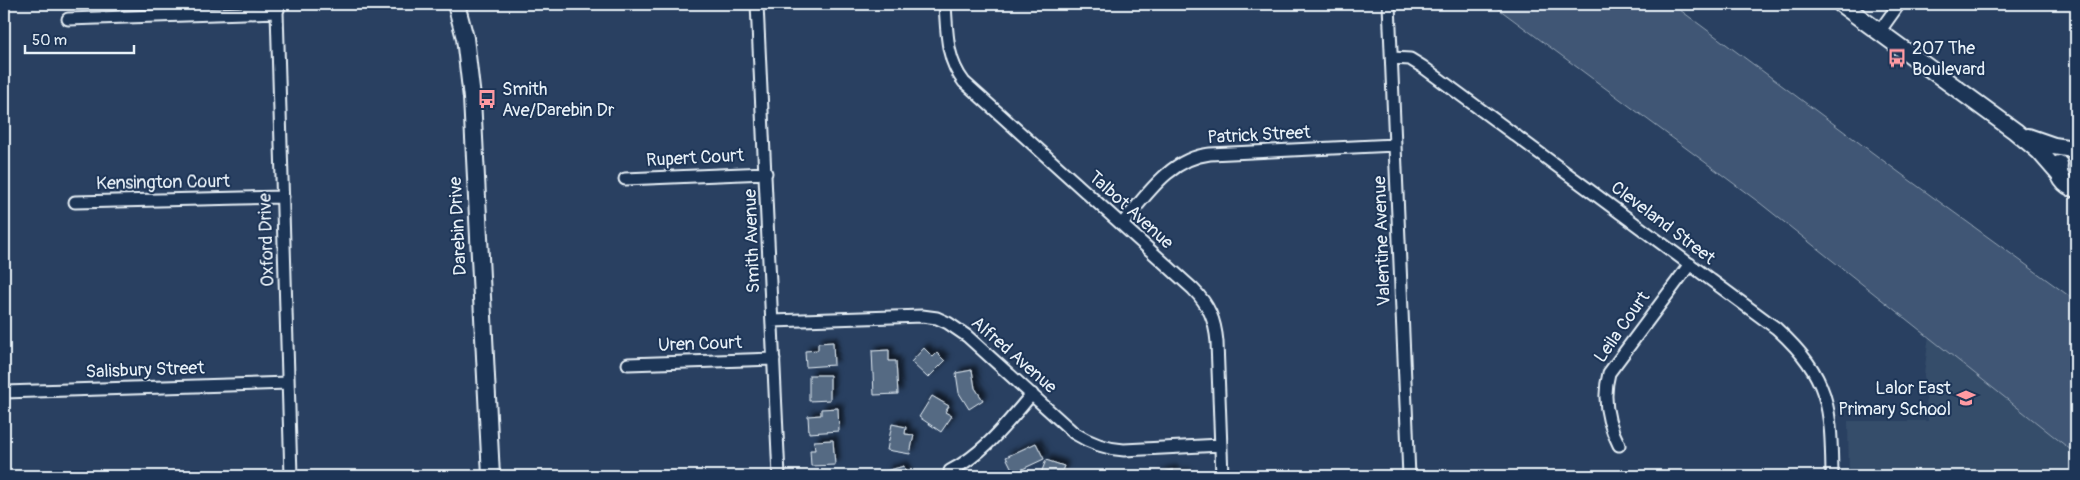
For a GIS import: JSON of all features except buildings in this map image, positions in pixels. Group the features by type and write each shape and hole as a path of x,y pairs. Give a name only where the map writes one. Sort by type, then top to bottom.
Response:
{"street":[{"name":"Darebin Drive","path":"458,4 465,38 472,98 491,476"},
{"name":"Smith Avenue","path":"757,4 779,476"},
{"name":"Talbot Avenue","path":"946,4 948,51 956,73 1193,289 1211,311 1217,335 1222,476"},
{"name":"Valentine Avenue","path":"1389,4 1409,476"},
{"path":"1841,4 2015,131 2039,151 2066,184 2076,189"},
{"path":"1879,32 1899,4"},
{"path":"68,19 279,8"},
{"name":"Oxford Drive","path":"279,8 291,476"},
{"name":"Cleveland Street","path":"1392,58 1410,59 1423,67 1776,328 1794,344 1808,360 1820,382 1828,405 1832,476"},
{"path":"2015,131 2054,146 2075,149"},
{"name":"Patrick Street","path":"1122,224 1173,168 1193,157 1210,154 1395,145"},
{"path":"2059,174 2060,161 2063,156 2075,149"},
{"name":"Rupert Court","path":"625,179 766,173"},
{"name":"Kensington Court","path":"75,202 283,197"},
{"name":"Leila Court","path":"1619,445 1608,420 1606,390 1609,373 1690,264"},
{"name":"Alfred Avenue","path":"772,321 902,316 937,318 967,336 1074,432 1086,440 1106,448 1124,450 1221,445"},
{"name":"Uren Court","path":"628,364 774,359"},
{"name":"Salisbury Street","path":"4,392 288,383"},
{"path":"950,471 984,449 1032,394"},
{"name":"Darebin Drive","path":"491,447 500,476"}],"shaded area":[{"path":"1492,4 1672,4 2076,301 2076,454 1760,203"},
{"name":"Lalor East Primary School","path":"1929,335 2076,454 2076,476 1849,476 1848,421 1928,421 1924,375"}],"place":[{"name":"207 The Boulevard","path":"1897,58"},
{"name":"Smith Ave/Darebin Dr","path":"487,99"},
{"name":"Lalor East Primary School","path":"1966,398"}]}
